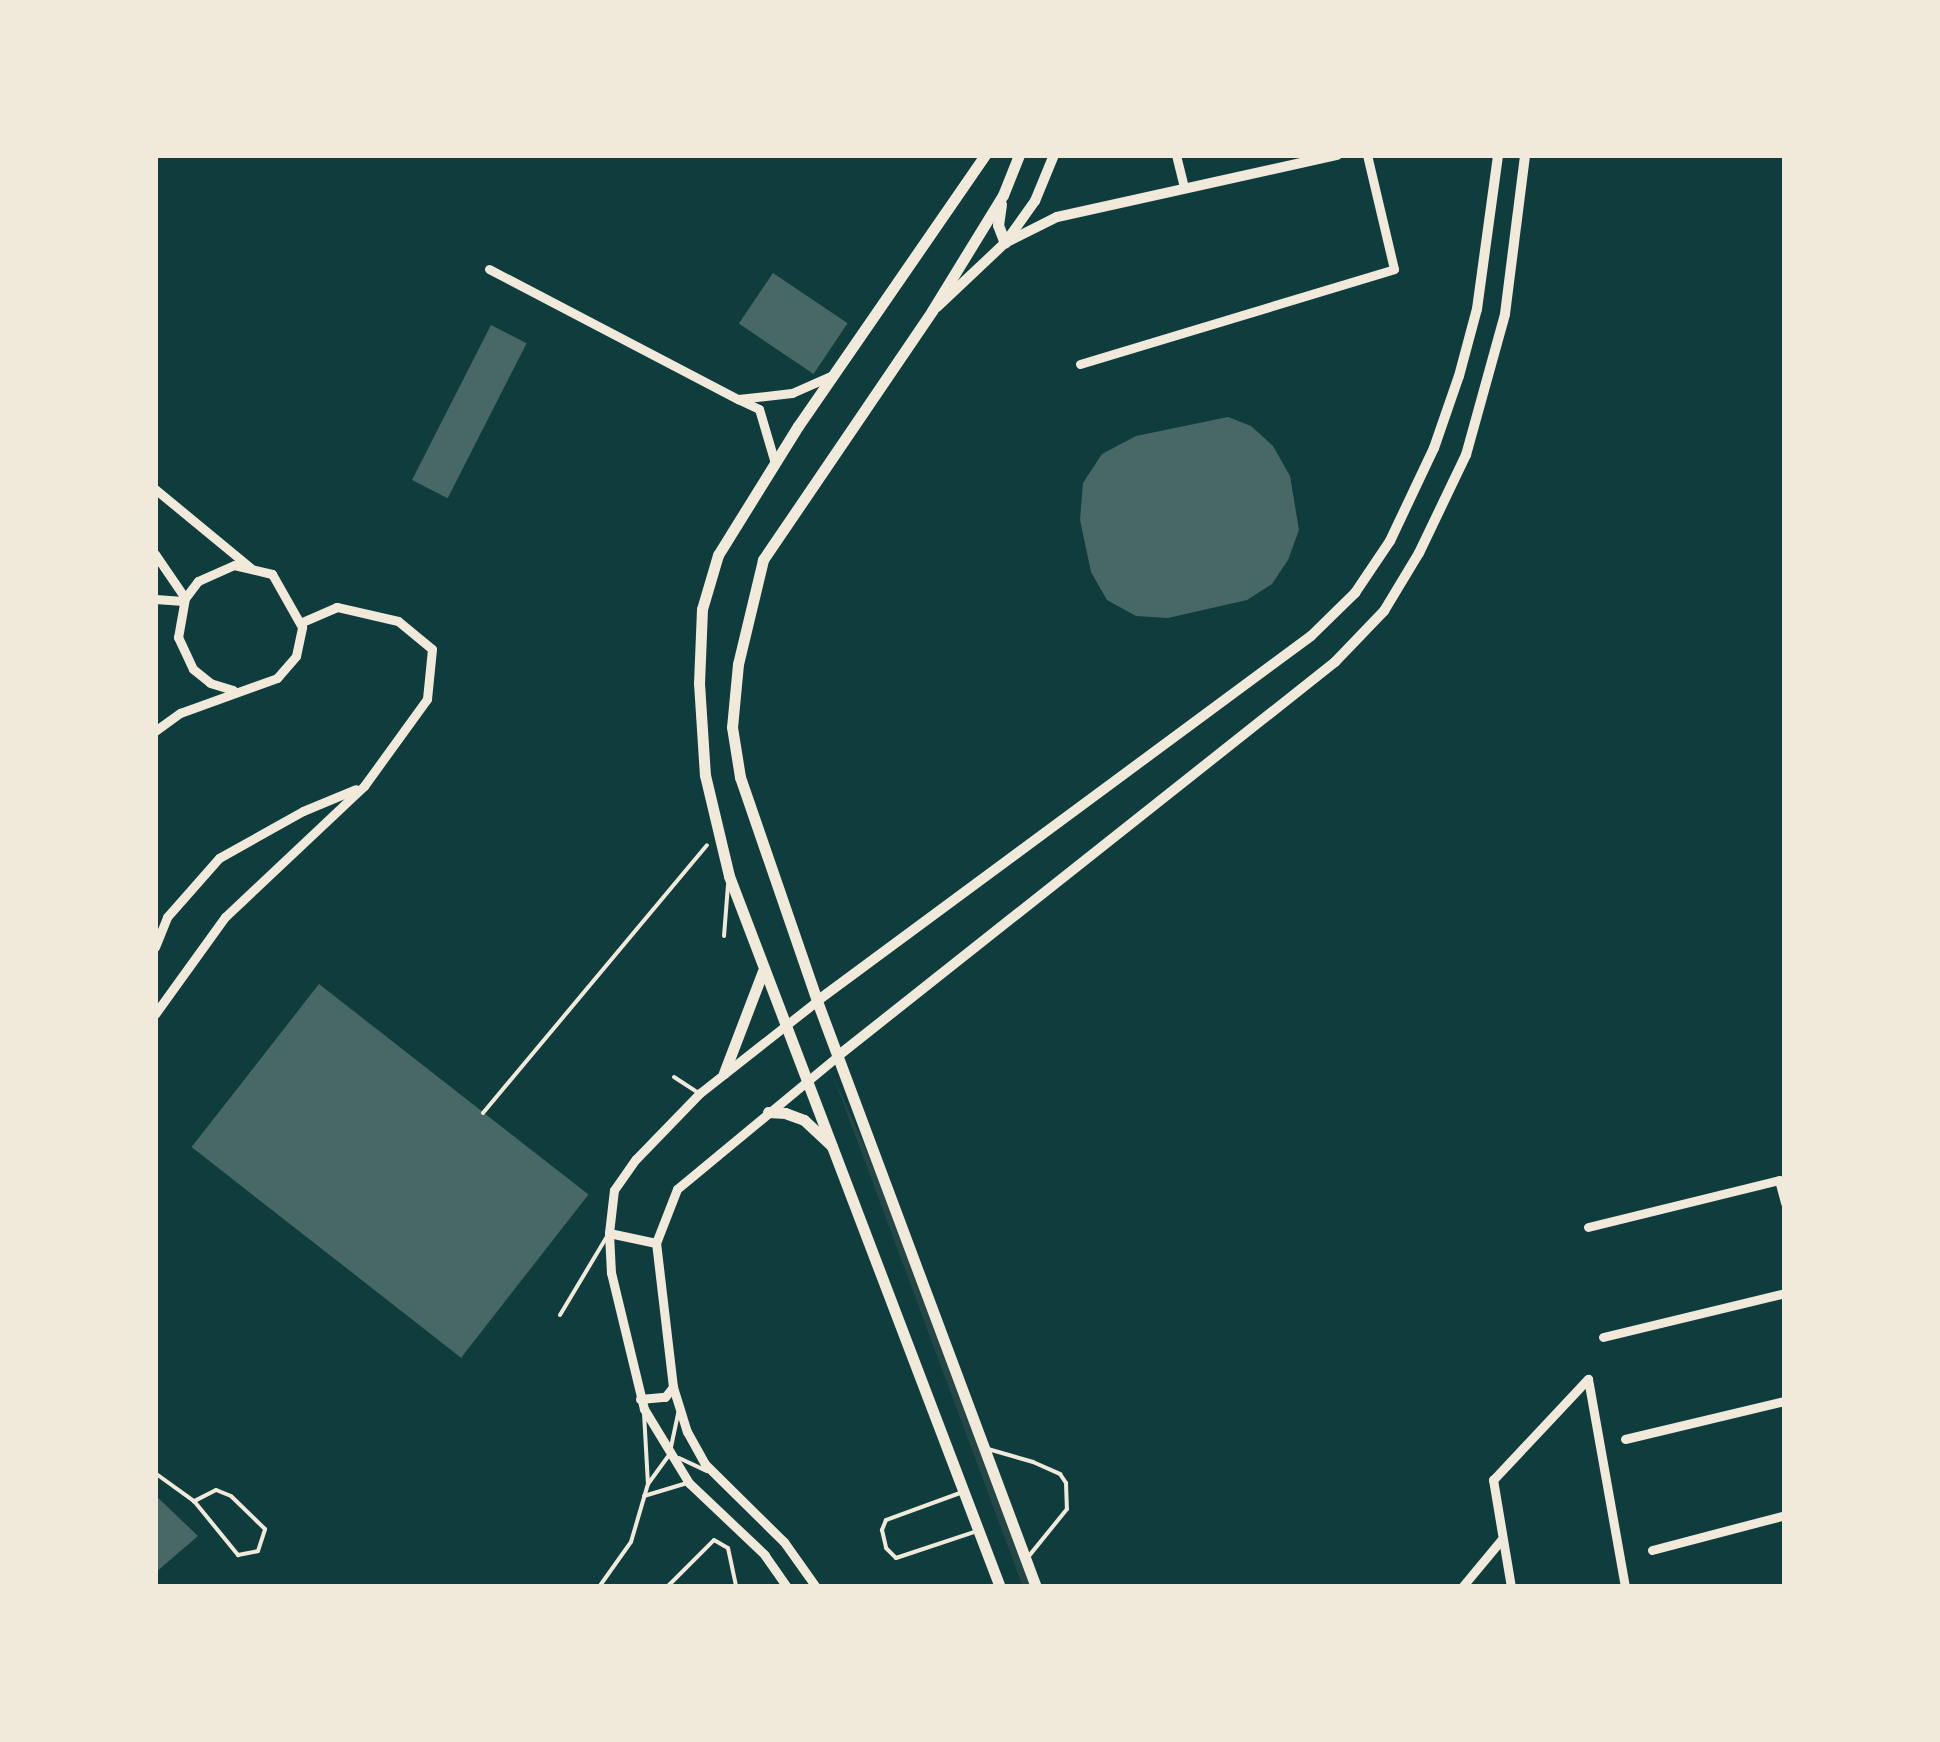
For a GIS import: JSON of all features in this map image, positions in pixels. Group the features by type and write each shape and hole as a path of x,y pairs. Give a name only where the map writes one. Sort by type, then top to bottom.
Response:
{"main road":[{"path":"986,155 775,463 718,555 702,609 700,729 716,834 729,876 1000,1587"},
{"path":"1019,155 1003,195 932,311 763,560 738,664 732,727 740,776 817,1001 1036,1587"},
{"path":"1003,195 998,225 1005,243"},
{"path":"724,1073 763,971"},
{"path":"768,1112 804,1120 836,1150"}],"street":[{"path":"932,311 1005,243 1035,201 1054,155"},
{"path":"1176,155 1184,188"},
{"path":"1005,243 1057,216 1337,155"},
{"path":"1080,364 1394,270 1367,155"},
{"path":"787,1587 764,1555 689,1482 642,1404 611,1273 609,1233 614,1190 636,1159 724,1073 1311,636 1356,594 1390,541 1412,495 1434,448 1459,376 1476,309 1498,155"},
{"path":"816,1587 784,1542 716,1475 688,1432 673,1387 656,1244 677,1189 807,1078 1335,662 1384,611 1418,553 1466,455 1504,314 1525,155"},
{"path":"489,269 758,409 775,463"},
{"path":"738,398 792,393 836,374"},
{"path":"155,489 254,570"},
{"path":"155,554 184,600"},
{"path":"155,731 180,713 232,690 256,688 278,678 296,656 300,622 272,574 234,565 198,581 184,600 178,637 193,670 210,683 232,690"},
{"path":"155,599 184,600"},
{"path":"155,1014 225,917 364,786 427,699 432,650 398,622 337,607 300,622"},
{"path":"155,947 168,917 219,858 303,811 364,786"},
{"path":"1588,1227 1780,1180 1785,1203"},
{"path":"609,1233 656,1244"},
{"path":"1603,1337 1785,1293"},
{"path":"1511,1587 1493,1480 1588,1380 1625,1587"},
{"path":"642,1404 665,1397 673,1387"},
{"path":"1625,1440 1785,1401"},
{"path":"1652,1550 1785,1514"},
{"path":"1462,1587 1501,1540"}],"lane":[{"path":"724,936 729,876"},
{"path":"674,1077 700,1094"},
{"path":"560,1315 609,1233"},
{"path":"642,1404 648,1484"},
{"path":"599,1587 631,1542 648,1484 670,1454 680,1406"},
{"path":"985,1449 1033,1462 1060,1474 1066,1483 1067,1509 1026,1560"},
{"path":"670,1454 716,1475"},
{"path":"155,1473 194,1501 238,1554 258,1551 264,1529 231,1496 216,1490 194,1501"},
{"path":"644,1496 689,1482"},
{"path":"964,1492 886,1520 882,1530 886,1548 896,1558 978,1530"},
{"path":"667,1587 714,1540 728,1548 736,1587"}],"path":[{"path":"484,1114 716,834"}],"shaded area":[{"path":"832,1073 921,1274 1036,1587 1023,1587"}],"building":[{"path":"773,273 848,323 814,374 739,324"},
{"path":"491,325 527,343 448,498 412,480"},
{"path":"1228,417 1251,426 1273,446 1290,476 1299,530 1288,560 1272,584 1247,600 1168,618 1136,616 1107,600 1091,572 1080,520 1083,483 1102,454 1136,436"},
{"path":"319,984 588,1195 461,1358 192,1147"},
{"path":"155,1495 198,1536 155,1573"}]}
